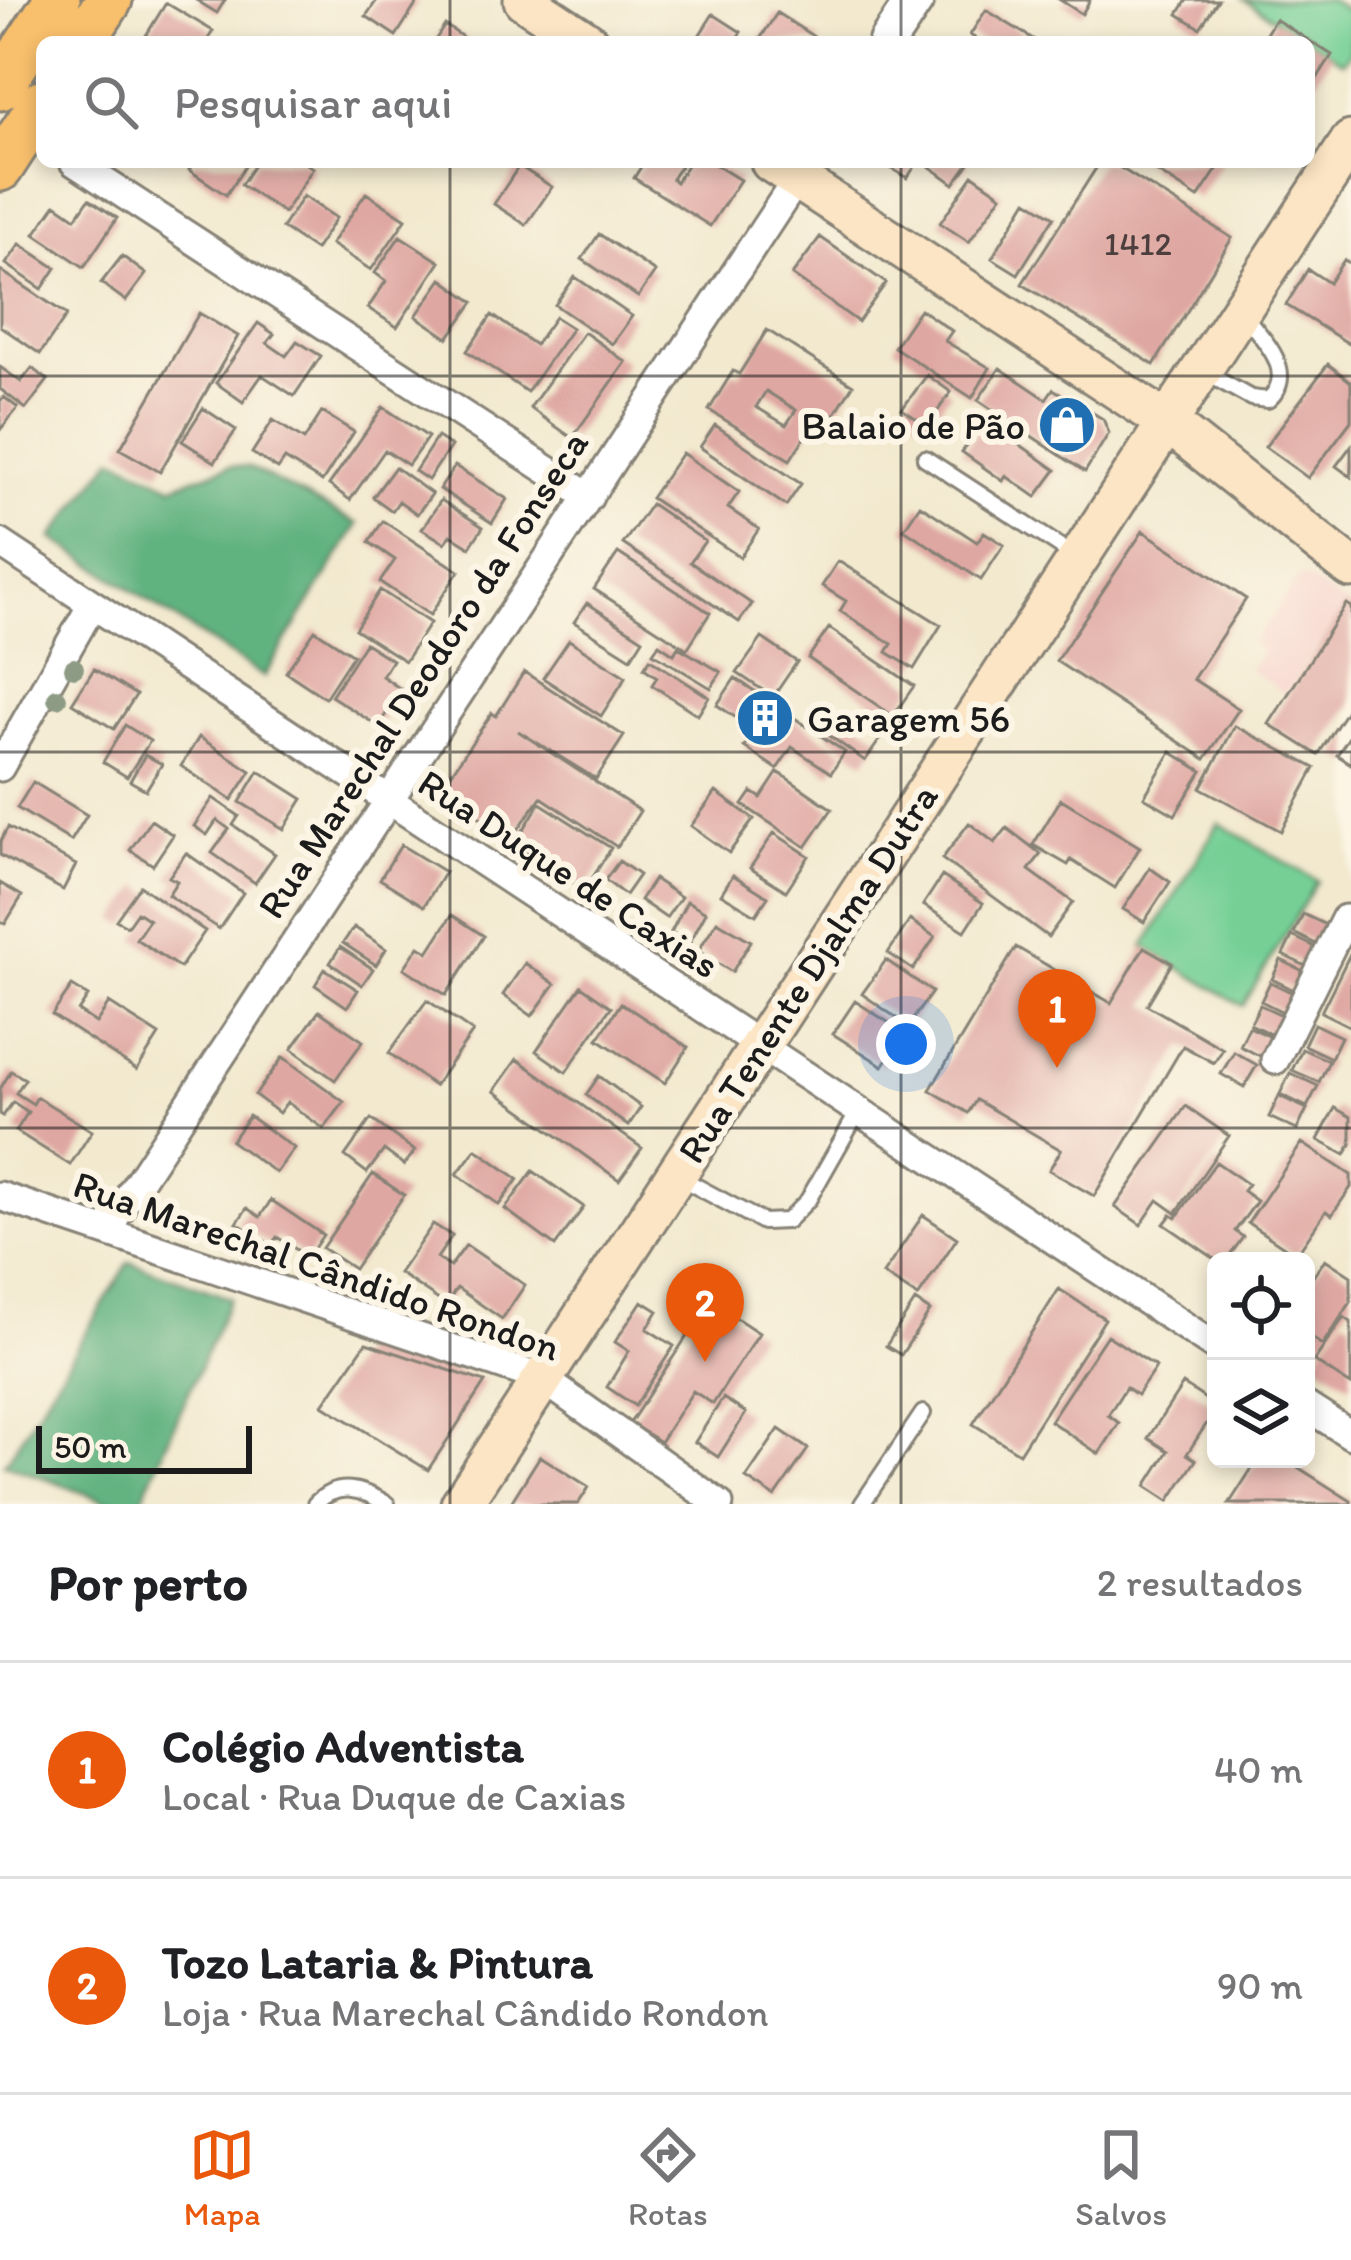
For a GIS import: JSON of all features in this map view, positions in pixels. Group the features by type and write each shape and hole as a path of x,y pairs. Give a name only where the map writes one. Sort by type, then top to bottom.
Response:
{"main road":[{"path":"0,87 57,0"},
{"path":"86,36 109,0"},
{"path":"524,0 579,36"},
{"name":"Rua Tenente Djalma Dutra","path":"461,1504 1351,141"},
{"path":"792,168 1167,422 1351,568"}],"street":[{"path":"891,36 915,0"},
{"path":"83,168 589,497"},
{"name":"Rua Marechal Deodoro da Fonseca","path":"106,1232 589,497 792,168"},
{"name":"Rua Duque de Caxias","path":"0,543 1207,1341"},
{"path":"0,767 92,604"},
{"path":"1275,1060 1346,919 1351,922"},
{"name":"Rua Marechal Cândido Rondon","path":"0,1196 543,1378 719,1504"},
{"path":"1315,1412 1351,1436"}],"lane":[{"path":"1202,370 1251,398 1268,400 1278,391 1277,359 1240,311"},
{"path":"925,458 1078,558"},
{"path":"675,1175 763,1222 787,1221 808,1200 858,1112"},
{"path":"862,1504 923,1413"},
{"path":"315,1504 325,1494 343,1488 364,1490 386,1504"}],"shaded area":[{"path":"1301,575 1346,604 1285,694 1249,669 1262,651 1253,643"}],"green space":[{"path":"1244,0 1330,0 1351,13 1351,50 1343,62 1315,44 1315,36 1301,36"},
{"path":"114,457 172,486 230,466 249,467 358,524 264,677 52,538"},
{"path":"1219,823 1317,881 1243,1006 1144,947"},
{"path":"129,1262 230,1298 140,1504 114,1504 5,1464"}],"building":[{"path":"196,0 225,0 217,13"},
{"path":"377,0 419,0 396,36 366,16"},
{"path":"1060,0 1090,0 1082,14"},
{"path":"1187,0 1218,0 1200,28 1178,14"},
{"path":"166,3 213,31 210,36 146,36"},
{"path":"986,10 1028,36 972,36"},
{"path":"777,13 813,36 762,36"},
{"path":"713,14 741,32 738,36 699,36"},
{"path":"1275,19 1302,36 1265,36"},
{"path":"445,25 461,36 438,36"},
{"path":"1315,44 1332,55 1315,82"},
{"path":"190,168 244,168 226,195"},
{"path":"252,168 313,168 284,213 241,185"},
{"path":"518,168 552,187 526,225 494,204"},
{"path":"640,168 679,168 672,179 676,182 685,168 721,168 740,180 710,226 634,178"},
{"path":"891,168 914,168 907,178"},
{"path":"932,168 966,168 954,184"},
{"path":"1096,168 1121,168 1232,238 1154,365 1022,284"},
{"path":"1151,168 1218,168 1198,198"},
{"path":"973,175 1002,195 969,242 940,223"},
{"path":"366,193 406,219 371,270 331,244"},
{"path":"303,196 336,218 315,250 282,228"},
{"path":"89,199 117,218 84,267 35,234 56,204 76,218"},
{"path":"1027,200 1054,217 1018,274 992,258"},
{"path":"599,234 655,272 638,297 582,259"},
{"path":"400,236 440,262 397,327 368,308 386,281 375,273"},
{"path":"820,237 886,283 858,322 792,275"},
{"path":"20,244 56,268 42,289 6,264"},
{"path":"122,256 146,274 126,301 101,283"},
{"path":"1344,260 1351,264 1351,345 1286,305 1308,269 1329,283"},
{"path":"0,270 67,315 40,354 0,326"},
{"path":"575,277 632,316 612,344 555,305"},
{"path":"442,279 474,302 448,338 416,316"},
{"path":"920,309 952,331 945,341 990,368 972,398 894,347"},
{"path":"199,313 238,336 160,472 120,449"},
{"path":"492,315 535,345 555,317 572,328 527,392 467,351"},
{"path":"258,323 274,334 267,343 286,356 297,341 321,356 294,396 262,375 243,402 216,383"},
{"path":"767,330 853,385 826,428 815,421 790,460 709,410 733,371 739,374","holes":["766,391 796,410 786,425 756,407"]},
{"path":"584,332 626,362 572,438 530,408"},
{"path":"1328,364 1351,382 1351,421 1308,478 1265,447"},
{"path":"0,367 21,382 32,368 48,380 26,409 0,389"},
{"name":"Balaio de Pão","path":"1000,368 1046,399 1053,389 1103,419 1109,433 1085,472 978,400"},
{"path":"927,375 951,392 927,426 902,409"},
{"path":"4,397 18,408 0,430 0,401"},
{"path":"383,407 428,437 408,465 385,450 350,500 329,485"},
{"path":"203,408 236,430 215,462 182,441"},
{"path":"322,412 354,432 322,482 285,459 278,469 252,453 273,420 304,440"},
{"path":"985,420 1056,470 1036,497 962,452"},
{"path":"715,425 801,484 786,506 700,447"},
{"path":"437,437 451,446 428,480 415,471"},
{"path":"1351,446 1351,477 1336,466"},
{"path":"682,453 739,492 728,508 759,529 740,557 651,498"},
{"path":"455,466 507,499 492,523 440,489"},
{"path":"395,467 432,494 417,514 399,501 392,511 373,497"},
{"path":"441,500 483,527 470,547 451,535 445,543 422,529"},
{"path":"651,504 705,541 690,562 752,604 739,622 623,544"},
{"path":"920,505 977,542 984,532 1004,545 981,580 904,529"},
{"path":"383,521 459,571 430,615 380,582 395,560 369,542"},
{"path":"1143,531 1246,599 1193,679 1239,709 1205,759 1056,661"},
{"path":"618,553 710,613 687,649 594,589"},
{"path":"838,561 941,625 914,669 887,652 892,644 840,611 846,601 822,586"},
{"path":"380,590 430,623 405,661 355,629"},
{"path":"587,603 643,639 631,658 574,622"},
{"path":"1346,604 1351,607 1351,704 1318,755 1269,724"},
{"path":"829,628 914,686 893,716 808,658"},
{"path":"315,630 353,655 325,698 286,672"},
{"path":"762,638 797,662 773,697 737,673"},
{"path":"569,640 626,677 601,716 543,678"},
{"path":"365,643 392,660 382,676 402,690 378,726 331,696"},
{"path":"659,644 674,654 678,647 721,672 711,688 653,653"},
{"path":"650,659 709,697 698,715 652,685 657,677 644,668"},
{"path":"94,669 136,695 114,729 72,703"},
{"path":"524,672 624,736 596,779 518,731 640,811 617,847 541,797 512,838 448,796 446,781"},
{"name":"Garagem 56","path":"735,678 845,752 831,773 792,747 777,769 744,747 756,731 717,705"},
{"path":"843,712 881,738 865,761 827,734"},
{"path":"125,725 150,741 127,777 103,762"},
{"path":"1235,726 1315,768 1281,831 1201,788"},
{"path":"1351,734 1351,764 1337,755"},
{"path":"199,737 251,771 232,800 181,766"},
{"path":"1171,752 1202,771 1175,815 1144,797"},
{"path":"145,755 162,764 146,790 130,781"},
{"path":"259,771 303,799 284,829 240,802"},
{"path":"778,772 832,809 806,847 743,805 752,792 761,798"},
{"path":"33,782 87,815 71,841 17,808"},
{"path":"716,792 754,819 729,853 691,826"},
{"path":"213,798 239,816 233,825 275,854 255,883 212,853 229,829 217,820 207,835 194,826"},
{"path":"1061,799 1140,847 1115,888 1071,860 1068,865 1033,845"},
{"path":"540,803 611,848 585,890 514,845"},
{"path":"151,820 173,835 153,865 130,850"},
{"path":"969,823 995,843 1007,828 1041,854 1029,870 1073,902 1048,937 942,859"},
{"path":"8,827 76,865 63,890 0,855"},
{"path":"774,833 809,856 786,891 750,868"},
{"path":"401,845 445,872 424,906 380,879"},
{"path":"186,853 243,893 219,929 168,895 177,881 169,877"},
{"path":"619,861 639,875 625,895 605,880"},
{"path":"1150,868 1170,882 1144,922 1123,909"},
{"path":"733,875 768,897 756,915 721,894"},
{"path":"942,876 983,903 965,931 923,905"},
{"path":"654,879 681,897 666,918 640,900"},
{"path":"0,883 22,896 5,924 0,922"},
{"path":"140,886 205,931 180,968 136,939 149,920 137,912 127,926 116,920"},
{"path":"687,901 706,912 690,942 671,932"},
{"path":"1303,914 1328,926 1318,945 1294,933"},
{"path":"452,915 484,936 446,995 404,968 419,946 428,952"},
{"path":"910,920 935,937 913,970 888,953"},
{"path":"717,921 751,941 732,972 698,951"},
{"path":"354,927 386,949 376,965 343,943"},
{"path":"1292,936 1317,948 1308,967 1283,955"},
{"path":"340,947 373,969 362,985 330,963"},
{"path":"1016,947 1111,1003 1144,947 1172,963 1147,1005 1223,1049 1214,1063 1183,1046 1094,1196 1049,1170 1061,1150 976,1100 968,1113 930,1090"},
{"path":"1351,952 1351,1027 1321,1012"},
{"path":"886,960 932,992 908,1026 862,994"},
{"path":"1281,960 1305,972 1296,991 1272,979"},
{"path":"525,963 555,984 532,1016 503,995"},
{"path":"325,969 358,990 347,1007 315,985"},
{"path":"1270,982 1295,994 1285,1013 1261,1001"},
{"path":"72,986 88,996 78,1011 96,1023 109,1003 159,1035 137,1070 52,1015"},
{"path":"581,986 611,1007 566,1072 536,1051"},
{"path":"427,1000 473,1032 434,1086 389,1053"},
{"path":"855,1001 905,1033 883,1066 833,1034"},
{"path":"621,1003 688,1047 665,1083 598,1039"},
{"path":"1260,1005 1284,1016 1275,1036 1250,1024"},
{"path":"319,1011 363,1041 335,1080 292,1049"},
{"path":"1314,1024 1341,1037 1331,1058 1304,1045"},
{"path":"1249,1027 1273,1038 1264,1058 1240,1046"},
{"path":"1302,1049 1329,1061 1319,1082 1292,1070"},
{"path":"1234,1052 1257,1065 1244,1087 1221,1074"},
{"path":"283,1057 344,1102 324,1129 287,1102 279,1113 255,1095"},
{"path":"517,1059 642,1148 619,1180 494,1091"},
{"path":"11,1071 25,1079 16,1093 33,1104 37,1097 92,1131 70,1165 16,1131 28,1112 13,1102 0,1114 0,1089"},
{"path":"1290,1073 1318,1086 1307,1107 1280,1094"},
{"path":"599,1076 641,1107 628,1126 586,1095"},
{"path":"1279,1096 1307,1109 1297,1130 1269,1117"},
{"path":"1186,1106 1229,1136 1176,1213 1158,1200 1141,1225 1115,1207"},
{"path":"1335,1108 1351,1117 1351,1144 1345,1155 1318,1140"},
{"path":"249,1116 294,1148 276,1173 231,1141"},
{"path":"371,1119 415,1151 404,1165 384,1150 367,1173 345,1156"},
{"path":"1302,1143 1351,1175 1351,1187 1332,1215 1326,1211 1298,1252 1248,1223"},
{"path":"476,1149 518,1179 499,1205 457,1174"},
{"path":"1216,1162 1248,1184 1243,1191 1257,1201 1235,1231 1243,1237 1232,1252 1207,1253 1164,1224 1171,1215 1176,1218"},
{"path":"533,1171 584,1207 555,1246 505,1209"},
{"path":"373,1174 404,1195 354,1269 322,1248"},
{"path":"271,1200 323,1235 308,1257 277,1237 271,1245 237,1223 247,1208 260,1217"},
{"path":"923,1215 957,1238 918,1297 883,1274"},
{"path":"433,1224 452,1236 437,1258 450,1267 466,1245 525,1285 502,1319 457,1288 446,1305 399,1273"},
{"path":"1325,1259 1351,1276 1351,1302 1322,1345 1315,1340 1315,1274"},
{"path":"1059,1289 1105,1319 1019,1453 973,1424"},
{"path":"642,1301 658,1311 647,1329 674,1346 635,1406 607,1387 629,1351 615,1342"},
{"path":"710,1301 759,1333 713,1404 693,1391 660,1442 630,1423"},
{"path":"915,1301 930,1311 901,1355 886,1346"},
{"path":"1344,1317 1351,1322 1351,1385 1315,1360"},
{"path":"1107,1335 1156,1367 1137,1395 1126,1387 1108,1415 1119,1423 1099,1454 1050,1421"},
{"path":"366,1343 485,1382 428,1470 323,1405"},
{"path":"1183,1384 1207,1400 1207,1423 1187,1454 1196,1460 1169,1501 1146,1486 1168,1451 1148,1438"},
{"path":"723,1398 746,1413 718,1457 695,1442"},
{"path":"779,1429 808,1449 775,1497 746,1478"},
{"path":"540,1456 589,1487 578,1504 510,1504"},
{"path":"1252,1468 1299,1468 1351,1501 1351,1504 1229,1504"}],"place":[{"name":"Balaio de Pão","path":"1067,425"},
{"name":"Garagem 56","path":"765,718"},
{"name":"Colégio Adventista","path":"1057,1068"},
{"name":"Tozo Lataria & Pintura","path":"705,1362"}]}
